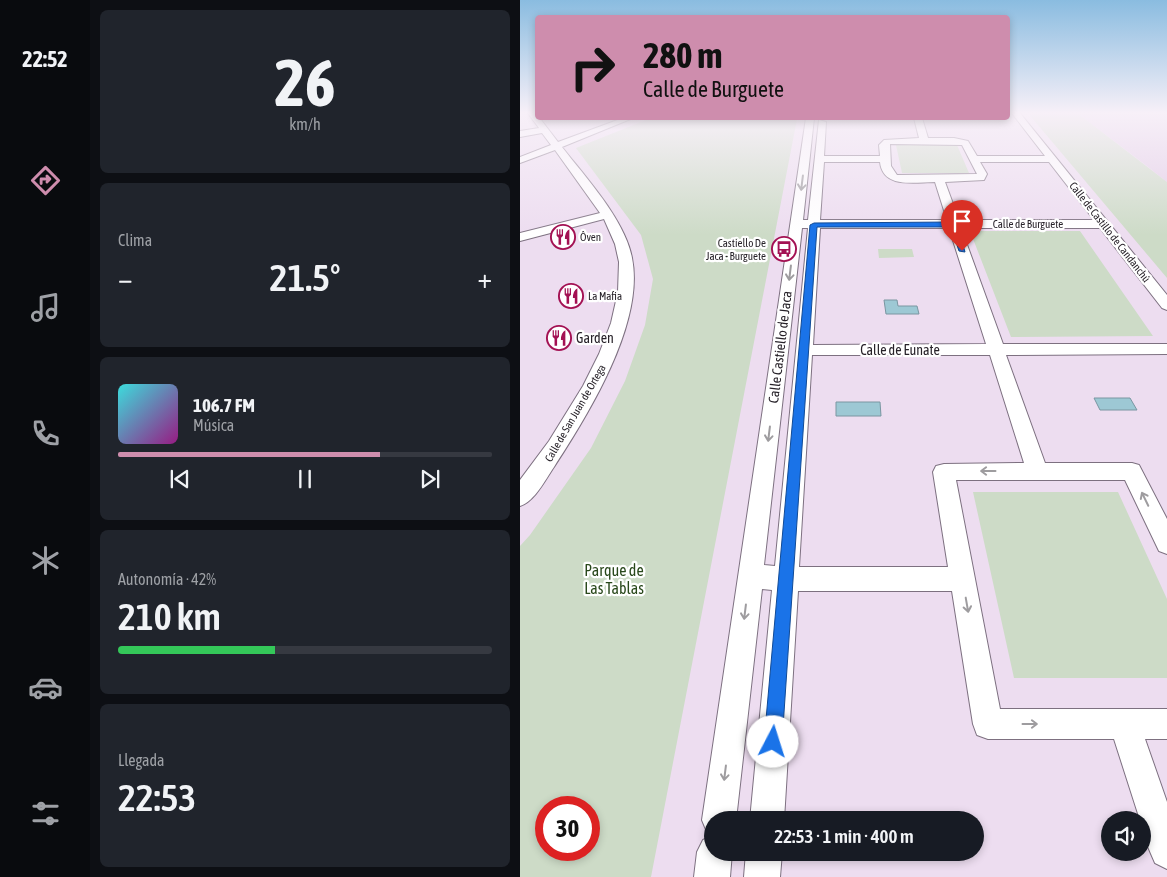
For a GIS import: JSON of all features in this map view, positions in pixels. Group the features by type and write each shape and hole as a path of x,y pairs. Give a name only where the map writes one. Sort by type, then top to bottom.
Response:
{"street":[{"path":"520,160 533,153"},
{"name":"Calle de San Juan de Ortega","path":"520,496 546,463 595,383 614,342 623,305 626,282 626,260 614,225 562,153"},
{"name":"Calle Castiello de Jaca","path":"768,811 804,350 805,224 808,153"},
{"name":"Calle Castiello de Jaca","path":"720,811 750,576 805,224 819,153"},
{"path":"885,153 887,174 891,178 980,178 982,174 971,153"},
{"name":"Calle de Castillo de Candanchú","path":"1047,153 1167,305"},
{"path":"819,159 885,159"},
{"path":"974,159 1052,159"},
{"path":"938,179 1037,471"},
{"path":"520,237 607,215"},
{"name":"Calle de Burguete","path":"805,224 1104,224"},
{"name":"Calle de Eunate","path":"804,350 1167,349"},
{"path":"1167,543 1132,471 944,472 988,724 1167,724"},
{"path":"750,576 787,579 963,579"},
{"path":"1124,724 1167,851"},
{"path":"712,877 714,861"},
{"path":"762,877 763,861"}],"shaded area":[{"path":"1130,153 1167,153 1167,182"}],"green space":[{"name":"Parque de Las Tablas","path":"580,153 790,153 651,877 520,877 520,546 530,535 591,448 625,381 645,325 653,279 641,235"},
{"path":"898,153 960,153 969,173 902,173"},
{"path":"1062,153 1129,153 1167,182 1167,278"},
{"path":"970,231 1080,231 1153,336 1011,337"},
{"path":"878,249 912,249 914,257 879,258"},
{"path":"973,492 1118,492 1167,599 1167,678 1014,678"}],"water":[{"path":"884,300 897,300 898,306 917,306 919,314 886,314"},
{"path":"1094,398 1130,398 1137,410 1100,410"},
{"path":"836,402 880,402 881,416 836,416"}],"place":[{"name":"Ôven","path":"563,237"},
{"name":"Castiello De Jaca - Burguete","path":"784,249"},
{"name":"La Mafia","path":"571,296"},
{"name":"Garden","path":"559,338"}],"route":[{"path":"773,742 814,225 954,224 962,251"}]}
